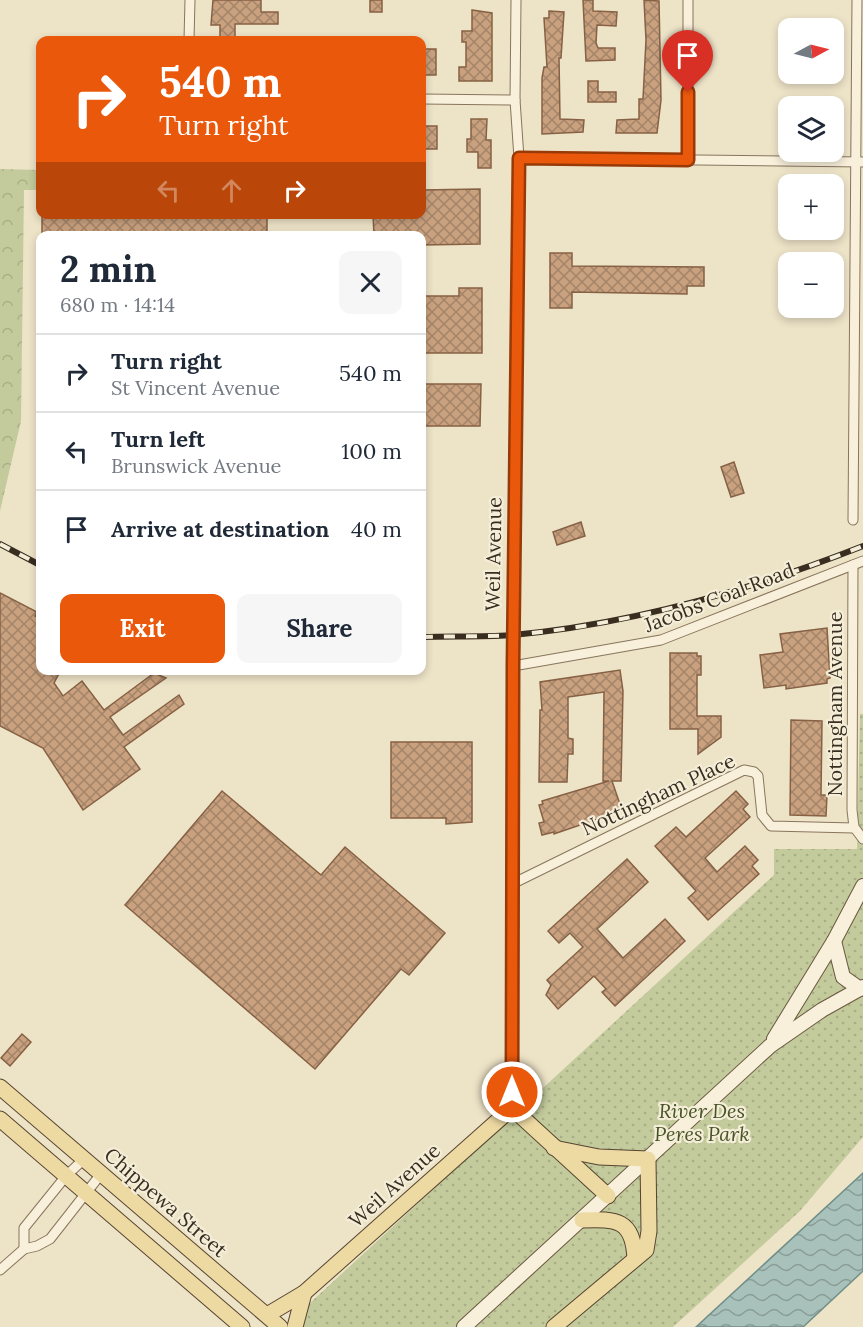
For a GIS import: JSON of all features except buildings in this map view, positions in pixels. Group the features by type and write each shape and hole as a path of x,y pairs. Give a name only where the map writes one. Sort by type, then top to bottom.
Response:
{"main road":[{"path":"770,1046 834,940 863,886"},
{"path":"464,1327 770,1046 822,1010 861,988 843,977 834,940"},
{"name":"Chippewa Street","path":"0,1087 280,1327"},
{"path":"512,1108 608,1196"},
{"name":"Weil Avenue","path":"267,1315 304,1293 512,1108"},
{"path":"0,1119 242,1327"},
{"path":"554,1148 599,1157 648,1159"},
{"path":"554,1327 646,1250 648,1241 648,1159"},
{"path":"582,1220 610,1219 621,1222 630,1232 634,1243 635,1259"},
{"path":"295,1327 304,1293"}],"street":[{"path":"189,36 190,0"},
{"name":"Weil Avenue","path":"512,1108 513,666 519,158 515,100 516,0"},
{"path":"688,0 688,160"},
{"path":"853,520 860,162 857,0"},
{"path":"426,99 515,100"},
{"path":"519,158 860,162"},
{"name":"Jacobs Coal Road","path":"513,666 661,640 863,561"},
{"name":"Nottingham Avenue","path":"852,565 852,810 854,828"},
{"path":"852,672 863,671"},
{"name":"Nottingham Place","path":"514,883 744,771 754,772 758,776 762,815 771,826 854,828"},
{"path":"854,828 863,839"},
{"path":"24,1249 24,1228 66,1176 84,1159"},
{"path":"0,1270 24,1249 37,1246 50,1239 101,1174"}],"green space":[{"path":"0,169 36,170 36,190 24,190 21,421 0,511"},
{"name":"River Des Peres Park","path":"860,714 863,714 863,1137 799,1212 673,1327 284,1327 774,875 774,849 857,849"}],"water":[{"path":"863,1173 863,1271 803,1327 696,1327"}],"railway":[{"path":"0,544 36,563"},
{"path":"426,637 513,635 603,623 647,614 735,591 863,546"}],"route":[{"path":"512,1092 513,666 519,158 688,160 688,92"}]}
